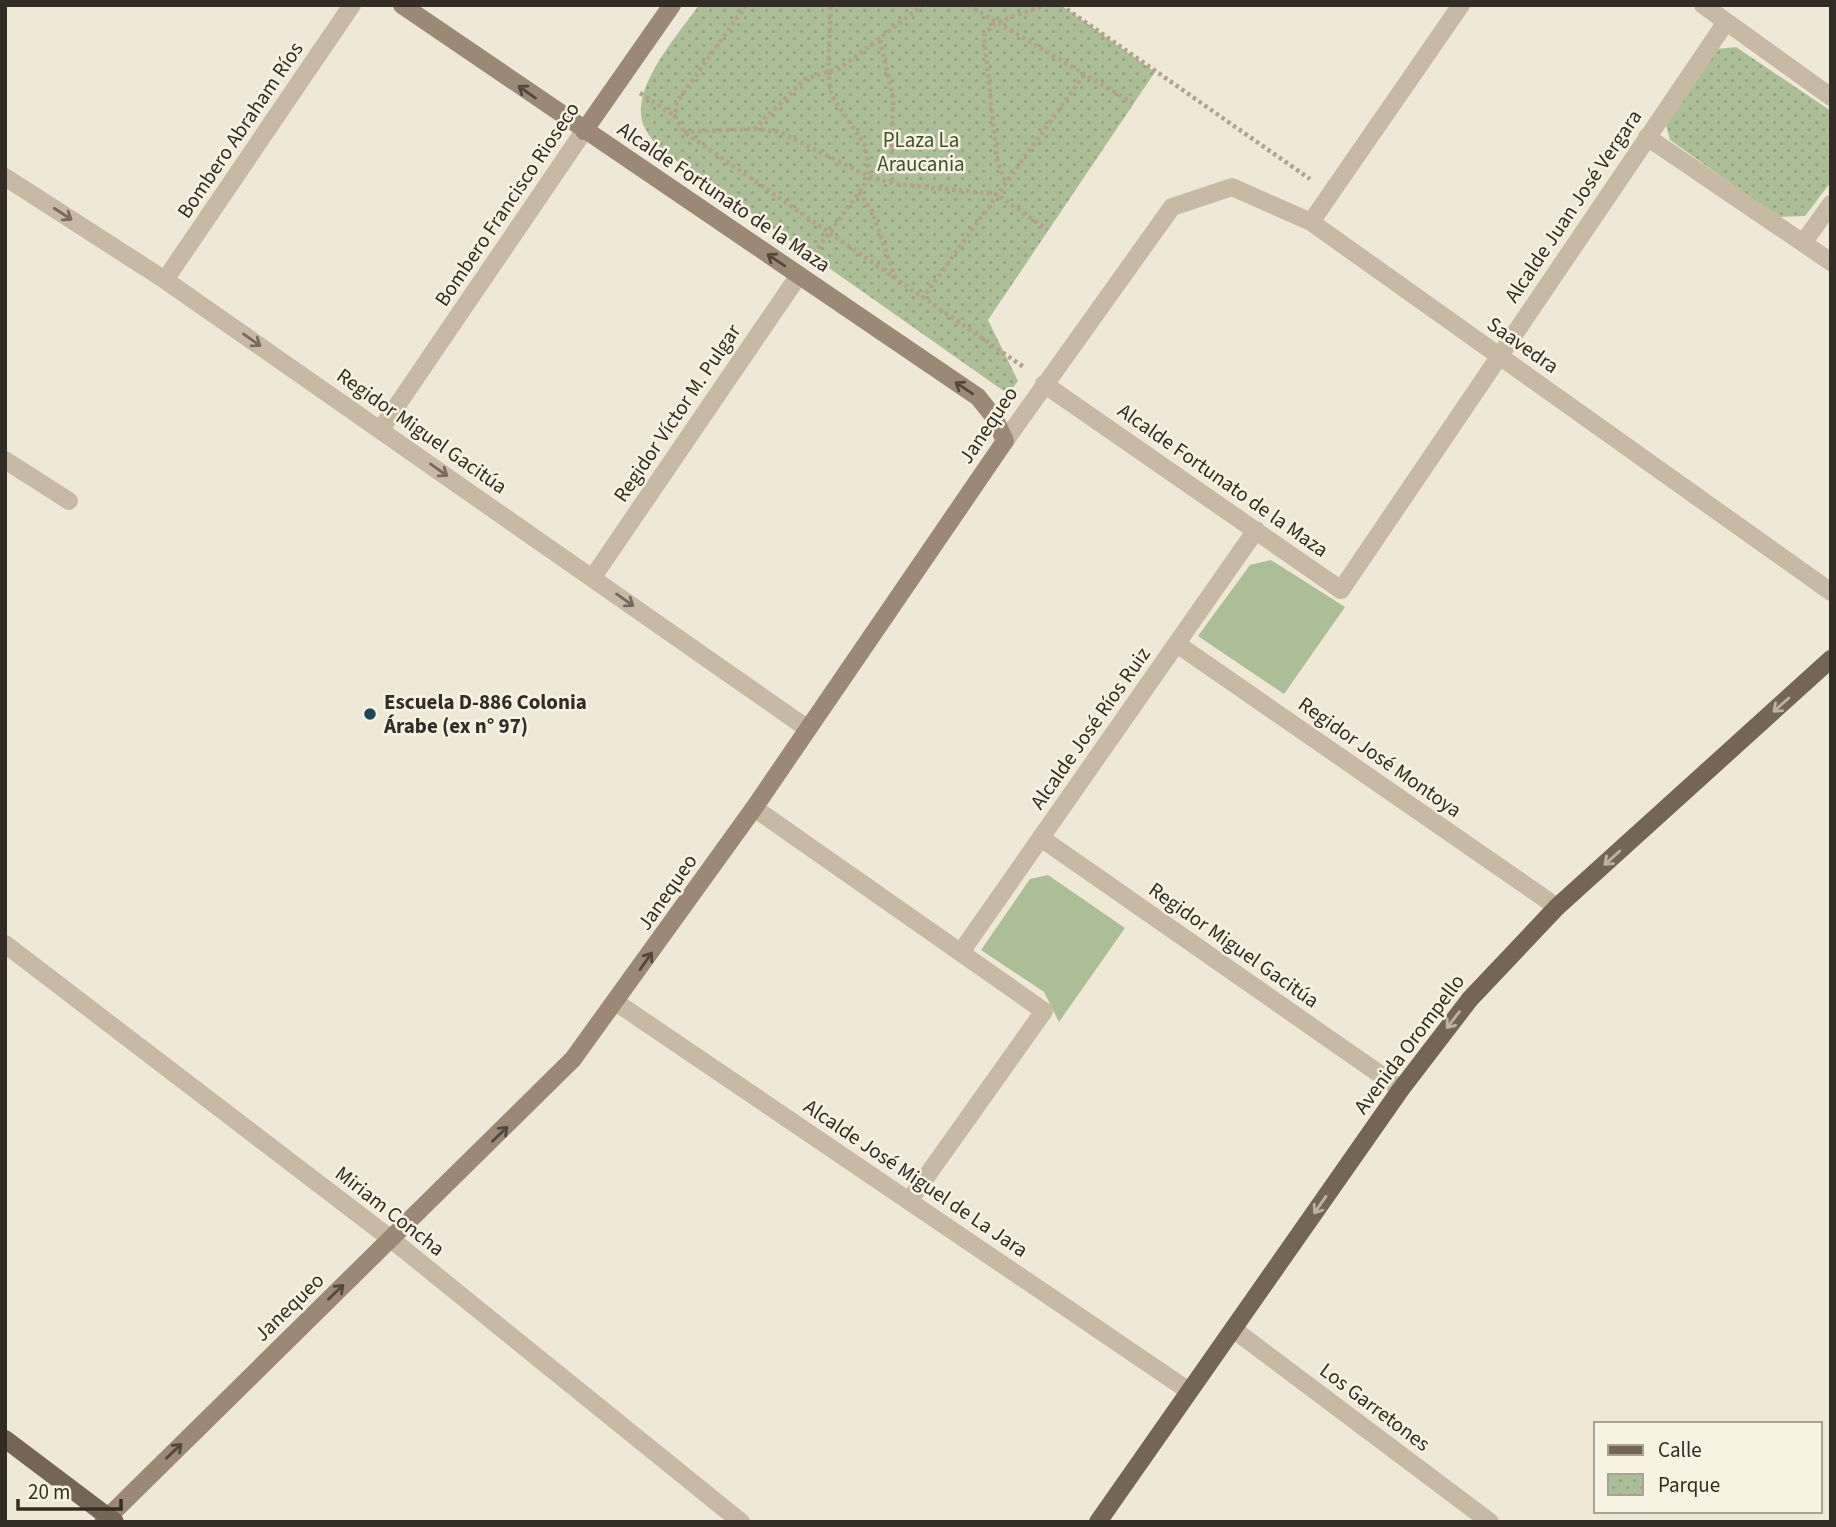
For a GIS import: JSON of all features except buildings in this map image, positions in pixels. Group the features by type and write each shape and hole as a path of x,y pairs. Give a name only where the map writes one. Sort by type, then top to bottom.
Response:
{"main road":[{"name":"Alcalde Fortunato de la Maza","path":"402,5 978,397 994,417 1004,441"},
{"name":"Bombero Francisco Rioseco","path":"584,131 672,5"},
{"name":"Janequeo","path":"108,1520 533,1102 573,1059 617,1003 754,808 1004,441"},
{"name":"Avenida Orompello","path":"1098,1522 1401,1089 1470,999 1557,907 1831,659"},
{"path":"5,1439 108,1520"}],"street":[{"name":"Bombero Abraham Ríos","path":"166,280 352,5"},
{"path":"1703,5 1831,97"},
{"path":"1311,222 1457,7"},
{"name":"Alcalde Juan José Vergara","path":"1341,590 1726,22"},
{"name":"Bombero Francisco Rioseco","path":"381,429 584,131"},
{"path":"1647,137 1831,262"},
{"name":"Regidor Miguel Gacitúa","path":"5,177 166,280 808,729"},
{"name":"Saavedra","path":"1172,207 1232,187 1311,222 1831,592"},
{"path":"1803,243 1831,204"},
{"name":"Janequeo","path":"1004,441 1172,207"},
{"name":"Regidor Víctor M. Pulgar","path":"593,577 799,275"},
{"name":"Alcalde Fortunato de la Maza","path":"1044,384 1341,590"},
{"path":"5,460 69,500"},
{"name":"Alcalde José Ríos Ruiz","path":"961,952 1256,530"},
{"name":"Regidor José Montoya","path":"1177,644 1557,907"},
{"path":"754,808 1044,1011 909,1201"},
{"name":"Regidor Miguel Gacitúa","path":"1041,838 1401,1089"},
{"name":"Miriam Concha","path":"5,944 391,1239 741,1522"},
{"name":"Alcalde José Miguel de La Jara","path":"617,1003 1189,1391"},
{"name":"Los Garretones","path":"1233,1329 1490,1522"}],"path":[{"path":"675,116 677,103 746,5"},
{"path":"799,275 870,177 865,145 832,96 828,72 831,5"},
{"path":"754,129 805,79 839,69 923,5"},
{"path":"968,5 1133,103"},
{"path":"1005,181 997,160 984,35 995,23 1045,5"},
{"path":"1061,5 1331,193"},
{"path":"880,40 893,98 891,183"},
{"path":"922,299 1084,75"},
{"path":"620,79 675,116 684,132 922,299 1004,352 1044,384"},
{"path":"684,132 754,129 780,132 870,177 891,183 996,194 1048,230"},
{"path":"859,192 872,211 897,281"}],"green space":[{"name":"PLaza La Araucania","path":"699,5 1061,5 1155,72 988,320 1018,381 1008,394 657,147 643,124 643,94 659,61"},
{"path":"1736,47 1831,111 1831,182 1805,216 1778,217 1670,140 1665,121 1717,49"},
{"path":"1271,560 1345,607 1284,694 1198,636 1250,565"},
{"path":"1048,875 1125,928 1059,1022 1044,992 981,950 1030,879"}],"place":[{"name":"Escuela D-886 Colonia Árabe (ex n° 97)","path":"370,714"}]}
